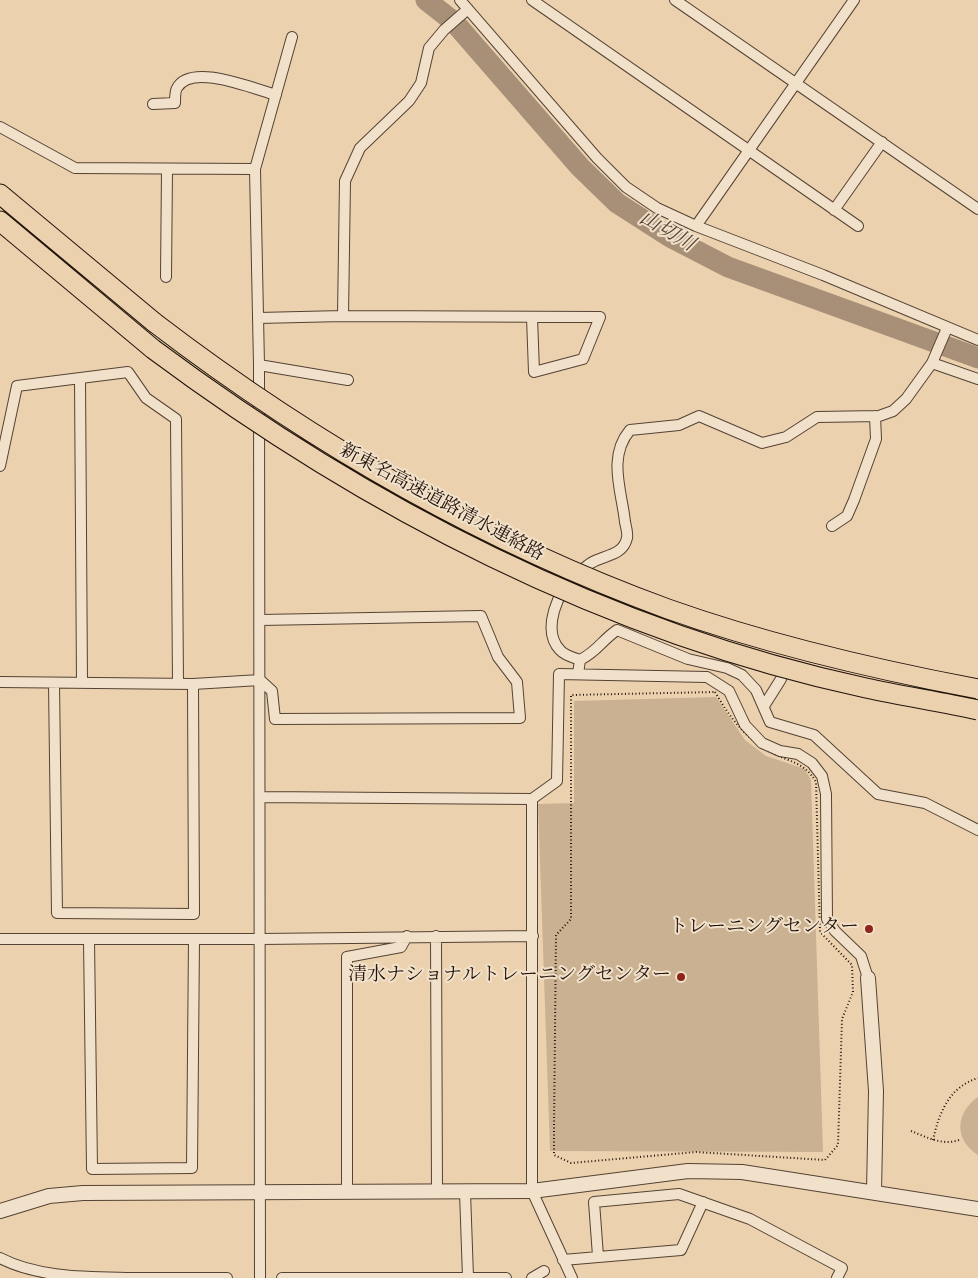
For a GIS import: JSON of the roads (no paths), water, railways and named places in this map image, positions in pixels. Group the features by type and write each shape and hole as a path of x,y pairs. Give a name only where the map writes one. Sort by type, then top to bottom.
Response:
{"highway":[{"name":"新東名高速道路清水連絡路","path":"0,194 155,323 205,361 328,445 465,521 562,567 669,609 825,657 902,675 978,688"},
{"name":"新東名高速道路清水連絡路","path":"0,221 153,349 230,405 369,493 455,540 555,586 661,628 756,659 865,688 978,710"}],"street":[{"path":"460,0 464,13 597,158 626,187 657,208 696,226 823,275 945,332 978,340"},
{"path":"532,0 858,226"},
{"path":"674,0 977,206"},
{"path":"696,226 854,0"},
{"path":"343,316 344,181 360,148 409,101 421,83 429,48 444,30 464,13"},
{"path":"260,1278 259,365 255,168 292,37"},
{"path":"153,104 175,103 178,88 183,82 188,78 204,75 276,94"},
{"path":"0,127 75,168 255,168"},
{"path":"834,210 882,142"},
{"path":"166,277 167,169"},
{"path":"258,318 343,316 600,316 583,359 534,372 532,317"},
{"path":"945,332 932,361 906,399 893,412 875,416 817,418 786,437 762,442 699,416 679,425 630,430 625,436 617,461 617,479 624,502 627,538 623,546 615,554 592,562 574,576 556,605 551,623 552,638 560,651 580,660 595,653 607,637 617,630 688,658 727,668 742,675 756,690 770,722 814,735 878,794 925,803 978,830"},
{"path":"932,361 978,379"},
{"path":"259,365 348,380"},
{"path":"0,466 17,386 128,372 146,398 176,419 178,684"},
{"path":"80,378 82,683"},
{"path":"832,526 847,516 854,500 876,439 875,416"},
{"path":"0,682 193,684 260,680 272,691 275,720 520,718 516,682 498,658 482,616 260,620"},
{"path":"578,674 580,660"},
{"path":"260,797 532,799 557,781 560,674 707,677 729,691 745,725 762,743 780,751 798,754 812,763 822,776 826,794 827,919 835,931 861,956 868,978 876,1091 874,1192"},
{"path":"764,706 781,679"},
{"path":"54,682 57,914 194,914 193,684"},
{"path":"532,799 532,1191 572,1278"},
{"path":"347,1191 347,957 401,946 407,936"},
{"path":"436,936 437,1192"},
{"path":"0,939 533,936"},
{"path":"89,939 92,1169 192,1168 194,939"},
{"path":"0,1211 49,1196 84,1193 532,1191 688,1171 742,1172 978,1208"},
{"path":"465,1192 468,1277"},
{"path":"598,1256 594,1202 679,1194 750,1219 842,1268 836,1278"},
{"path":"563,1260 681,1250 703,1202"},
{"path":"0,1258 26,1268 54,1275 82,1277 227,1278"},
{"path":"532,1278 544,1270"},
{"path":"282,1278 506,1278"}],"waterway":[{"name":"山切川","path":"426,0 454,22 580,167 617,203 670,237 728,267 978,358"}],"place":[{"name":"トレーニングセンター","path":"869,929"},
{"name":"清水ナショナルトレーニングセンター","path":"681,977"}]}
